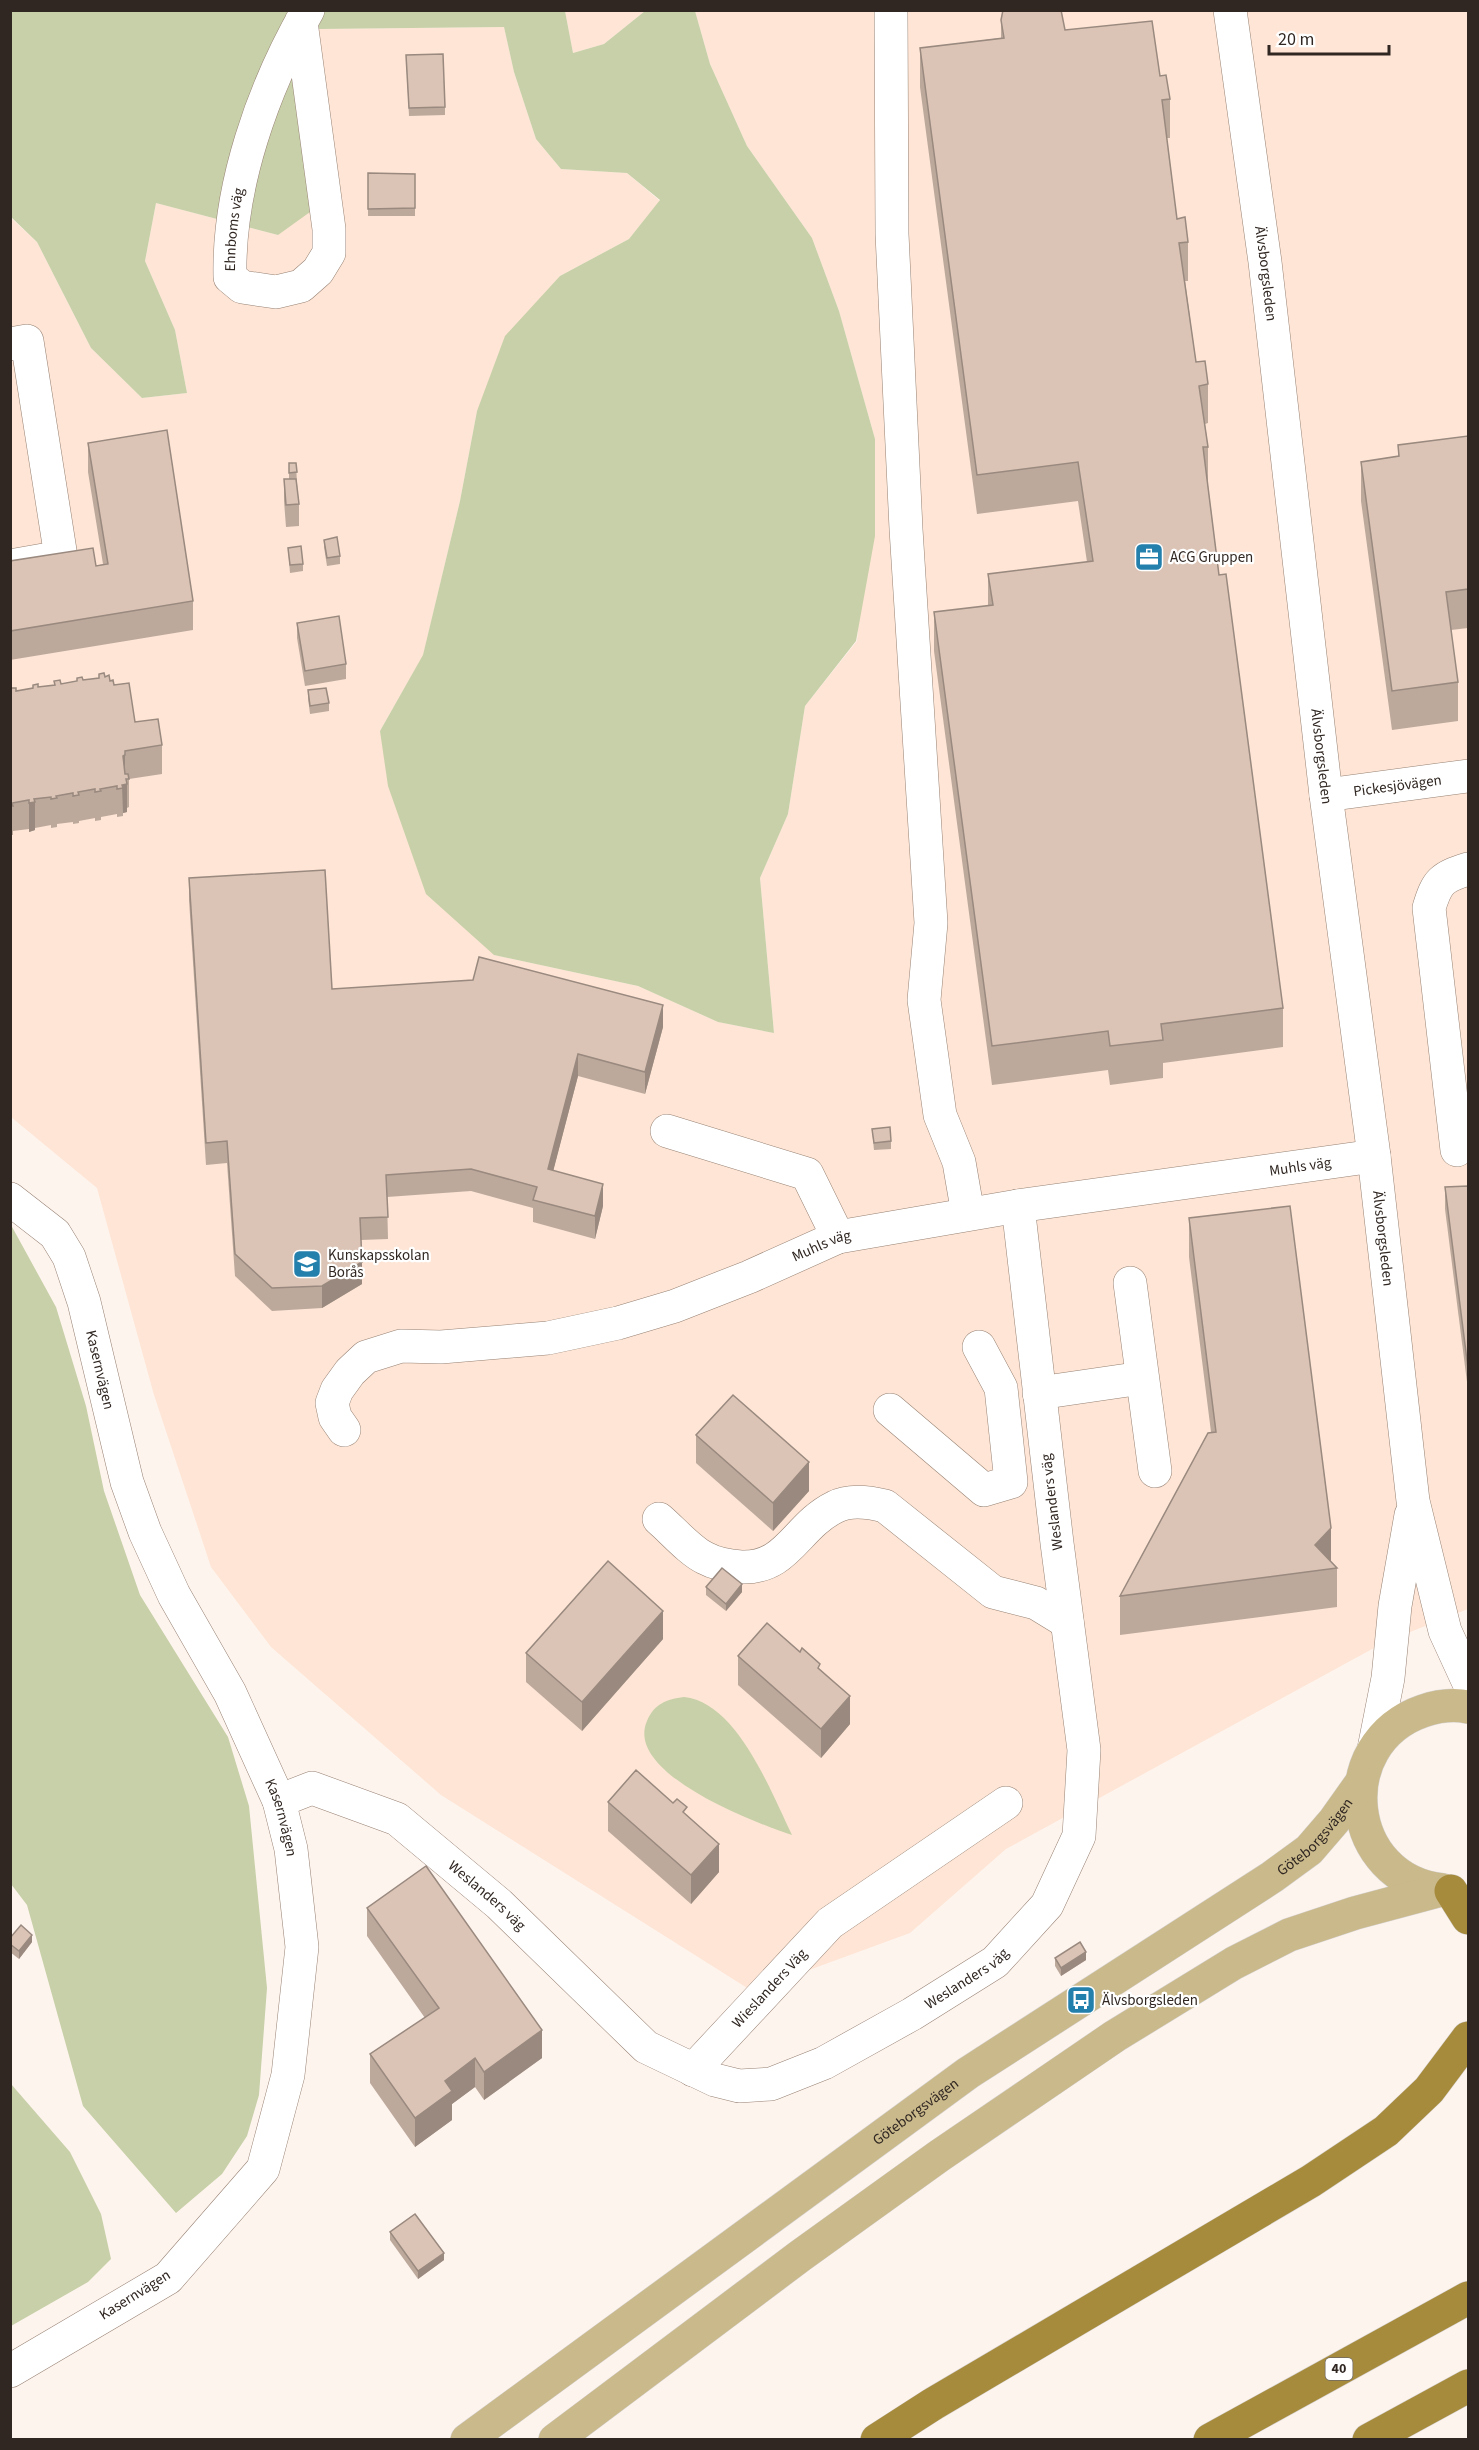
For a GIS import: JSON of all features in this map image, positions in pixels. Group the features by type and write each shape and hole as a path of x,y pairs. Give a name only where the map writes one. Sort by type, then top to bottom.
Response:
{"highway":[{"path":"1453,1890 1468,1918"},
{"path":"877,2439 1311,2181 1386,2131 1429,2090 1468,2038"},
{"name":"40","path":"1210,2439 1468,2298"},
{"path":"1369,2439 1468,2385"}],"main road":[{"name":"Göteborgsvägen","path":"466,2439 968,2073 1272,1877 1309,1850 1361,1783 1374,1749 1388,1731 1407,1717 1441,1706 1468,1707"},
{"name":"Göteborgsvägen","path":"1361,1783 1362,1818 1376,1851 1401,1875 1416,1884 1453,1890"},
{"path":"555,2439 827,2236 939,2156 1115,2036 1234,1963 1290,1935 1355,1913 1453,1890"}],"street":[{"path":"891,10 892,234 907,540 931,923 924,999 940,1115 959,1162 968,1214"},
{"name":"Älvsborgsleden","path":"1230,10 1265,262 1326,795 1374,1155 1413,1502 1445,1631 1468,1681"},
{"name":"Ehnboms väg","path":"304,16 329,229 328,253 318,271 301,286 276,292 242,287 230,277 230,246 246,154 286,48 304,16"},
{"path":"10,344 27,340 61,557 10,566"},
{"name":"Pickesjövägen","path":"1326,795 1468,776"},
{"path":"1457,1150 1429,908 1435,887 1451,874 1468,869"},
{"path":"667,1131 807,1174 838,1237"},
{"name":"Muhls väg","path":"344,1430 335,1417 333,1403 337,1390 350,1372 366,1357 401,1346 441,1347 548,1338 618,1323 675,1306 749,1277 838,1237 1018,1206 1374,1155"},
{"name":"Kasernvägen","path":"10,1199 54,1234 69,1257 84,1302 127,1482 146,1532 174,1594 230,1693 279,1801 291,1849 302,1947 288,2075 262,2169 168,2278 10,2371"},
{"name":"Weslanders väg","path":"279,1801 312,1788 397,1819 500,1904 646,2047 715,2080 739,2086 771,2084 824,2063 912,2014 995,1962 1047,1905 1079,1836 1084,1750 1018,1206"},
{"path":"1130,1283 1155,1471"},
{"path":"890,1410 984,1490 1011,1482 1001,1388 979,1347"},
{"path":"1001,1388 1142,1378"},
{"path":"659,1519 703,1558 729,1566 756,1567 774,1561 814,1520 837,1506 863,1501 885,1506 993,1592 1036,1603 1067,1622"},
{"name":"Älvsborgsleden","path":"1374,1749 1388,1678 1395,1605 1413,1502"},
{"name":"Wieslanders Väg","path":"693,2070 830,1923 1006,1803"}],"shaded area":[{"path":"565,11 645,11 604,44 573,53"},
{"path":"695,11 1468,11 1468,1609 1385,1642 1006,1849 910,1933 752,1991 441,1795 271,1647 211,1567 154,1395 97,1188 11,1117 10,217 37,242 91,348 142,398 187,393 175,330 145,261 156,203 278,235 319,29 504,27 514,72 536,139 561,169 627,173 660,201 629,239 560,276 477,411 460,501 423,656 380,731 494,955 638,986 718,1022 774,1033 760,878 788,814 805,706 857,641 875,439 839,311 812,238 747,146 710,64"}],"green space":[{"path":"10,11 565,11 573,53 604,44 645,11 695,11 710,64 747,146 812,238 839,311 875,439 875,536 856,641 805,706 788,814 760,878 774,1033 718,1022 638,986 494,955 426,894 388,786 380,731 423,655 460,501 477,411 505,336 560,276 629,239 660,200 627,173 561,169 536,139 514,72 504,27 319,29 295,83 310,212 278,235 156,203 145,261 175,330 187,393 142,398 91,348 37,242 11,217"},
{"path":"11,1225 56,1307 86,1406 104,1491 140,1595 228,1737 249,1806 267,1988 259,2095 247,2136 222,2174 176,2213 83,2106 27,1905 11,1884"},
{"path":"684,1697 703,1703 720,1715 736,1732 763,1774 792,1835 750,1819 697,1793 673,1777 655,1759 645,1740 647,1721 657,1706 672,1699"},
{"path":"11,2084 70,2152 101,2214 111,2259 88,2282 11,2326"}],"building":[{"name":"ACG Gruppen","path":"1003,10 1061,10 1065,30 1152,21 1160,76 1166,75 1170,99 1162,100 1177,219 1185,217 1188,242 1179,243 1196,362 1205,361 1208,384 1199,386 1208,447 1203,447 1219,575 1226,574 1283,1008 1161,1024 1163,1040 1110,1046 1108,1031 992,1046 934,612 993,605 988,574 1093,561 1078,462 977,475 920,48 1004,38 1001,20"},
{"path":"443,54 445,107 409,108 406,55"},
{"path":"368,173 415,174 415,208 368,209"},
{"path":"167,430 193,601 10,631 10,561 93,548 96,566 108,564 88,443"},
{"path":"1468,436 1468,589 1446,592 1458,682 1392,691 1361,462 1399,456 1398,445"},
{"path":"289,463 296,463 297,472 289,473"},
{"path":"284,479 296,479 299,504 286,505"},
{"path":"337,537 340,556 327,558 324,540"},
{"path":"301,546 303,564 290,565 288,548"},
{"path":"339,616 346,664 305,671 297,623"},
{"path":"104,673 105,677 109,675 114,685 129,683 135,722 158,719 162,745 125,751 123,756 125,774 128,774 129,779 126,779 127,784 122,785 123,788 117,789 117,786 95,792 95,789 78,792 79,795 73,796 73,793 51,799 51,797 34,799 35,802 29,803 29,800 12,803 13,806 10,806 11,688 16,688 16,691 33,688 33,685 38,684 38,687 55,685 54,681 60,680 61,684 77,681 77,678 82,677 83,680 99,678 99,674"},
{"path":"326,688 329,703 310,706 308,690"},
{"path":"325,870 332,989 473,980 479,957 663,1005 645,1072 578,1054 548,1169 603,1184 595,1216 533,1200 537,1187 471,1169 386,1175 388,1217 360,1218 362,1262 322,1286 272,1288 235,1254 227,1141 206,1143 189,878"},
{"path":"890,1127 891,1141 874,1143 872,1129"},
{"path":"1468,1186 1468,1368 1445,1187"},
{"path":"1290,1206 1331,1528 1315,1545 1337,1568 1120,1596 1208,1433 1216,1432 1189,1218"},
{"path":"733,1395 809,1462 773,1503 696,1435"},
{"path":"608,1561 663,1611 582,1702 526,1653"},
{"path":"722,1568 742,1584 726,1604 706,1587"},
{"path":"767,1623 800,1652 802,1648 820,1664 818,1668 850,1696 821,1729 738,1656"},
{"path":"636,1770 673,1803 677,1799 687,1807 683,1812 719,1844 691,1875 608,1802"},
{"path":"426,1866 542,2030 484,2072 475,2058 445,2081 452,2091 415,2118 370,2054 439,2008 367,1908"},
{"path":"21,1925 32,1935 19,1951 10,1944 10,1938"},
{"path":"1080,1942 1086,1952 1061,1968 1055,1958"},
{"path":"415,2214 444,2253 418,2271 390,2232"}],"place":[{"name":"ACG Gruppen","path":"1149,557"},
{"name":"Kunskapsskolan Borås","path":"307,1264"},
{"name":"Älvsborgsleden","path":"1081,2000"}]}
